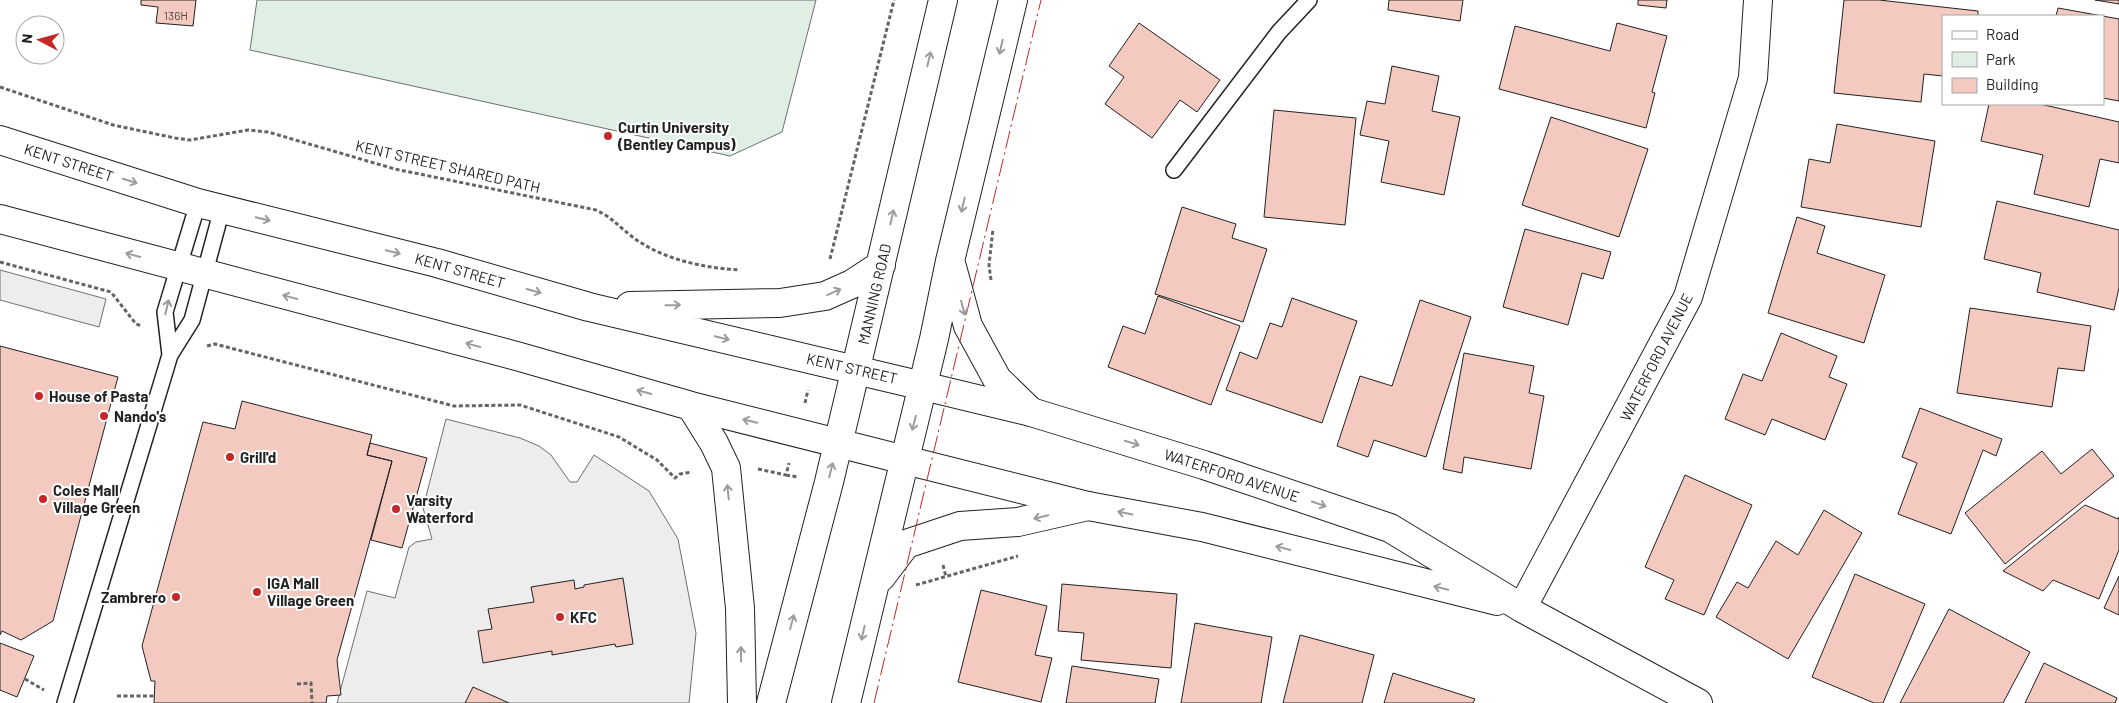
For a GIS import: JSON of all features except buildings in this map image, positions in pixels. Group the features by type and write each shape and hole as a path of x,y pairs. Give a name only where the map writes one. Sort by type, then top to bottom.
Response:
{"main road":[{"name":"MANNING ROAD","path":"771,703 838,443 943,0"},
{"path":"846,703 923,386 950,261 1013,0"},
{"name":"WATERFORD AVENUE","path":"1522,608 1688,297 1752,78 1758,0"},
{"name":"KENT STREET","path":"0,140 210,206 437,263 589,307 923,386"},
{"path":"0,220 510,354 691,406 905,460"},
{"path":"950,261 968,326 997,379 1031,412"},
{"path":"589,307 780,303 824,296 852,284 881,265"},
{"name":"WATERFORD AVENUE","path":"923,386 1031,412 1204,465 1390,528 1522,608 1698,703"},
{"path":"691,406 714,443 726,468 740,608 742,703"},
{"name":"WATERFORD AVENUE","path":"905,460 1088,506 1202,527 1522,608"},
{"path":"874,586 906,544 960,526 1018,522 1088,506"}],"lane":[{"path":"1174,170 1279,32 1309,0"},
{"path":"174,336 192,320 192,271 210,206"},
{"path":"65,703 170,355 174,336 165,312 192,271 210,206"}],"path":[{"path":"824,296 827,271 894,0"},
{"name":"KENT STREET SHARED PATH","path":"0,87 113,125 175,138 190,140 248,130 268,132 395,169 596,210 613,218 630,235 653,250 688,262 718,269 749,270"},
{"path":"0,262 110,292 136,324 202,347 215,344 454,406 520,405 619,437 657,460 675,478"},
{"path":"797,433 816,360"},
{"path":"914,586 1026,554"},
{"path":"298,684 311,683 312,703"},
{"path":"117,696 154,696"}],"green space":[{"path":"257,0 816,0 782,132 730,156 250,50"}],"shaded area":[{"path":"0,270 106,299 99,327 0,300"},
{"path":"446,419 520,438 539,446 551,455 570,482 577,482 594,455 649,491 678,539 696,633 689,703 337,703 367,591 395,598 409,547 416,542 432,539 423,508"}],"power":[{"path":"874,703 1041,0"}],"place":[{"name":"Curtin University (Bentley Campus)","path":"608,136"},
{"name":"House of Pasta","path":"39,396"},
{"name":"Nando's","path":"104,416"},
{"name":"Grill'd","path":"230,457"},
{"name":"Coles Mall Village Green","path":"43,499"},
{"name":"Varsity Waterford","path":"396,509"},
{"name":"IGA Mall Village Green","path":"257,592"},
{"name":"Zambrero","path":"176,597"},
{"name":"KFC","path":"560,617"}]}
